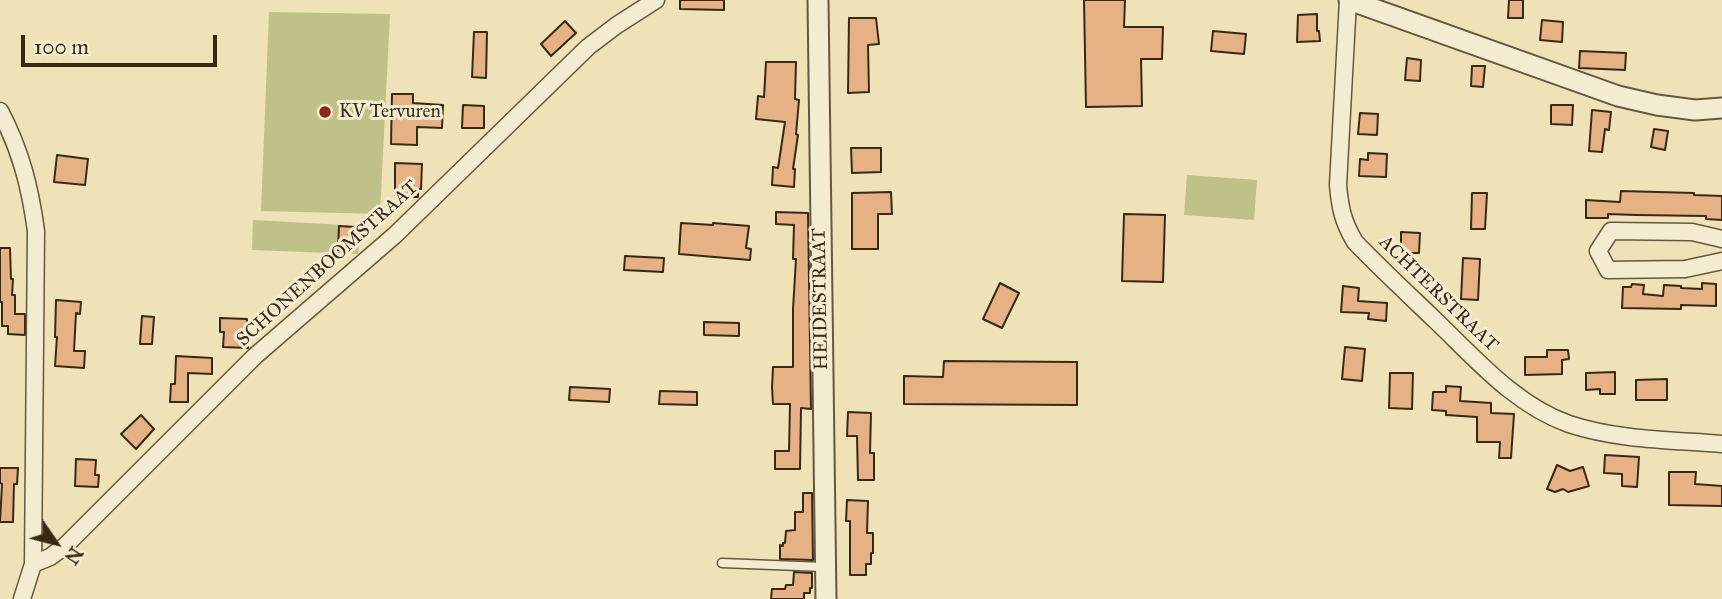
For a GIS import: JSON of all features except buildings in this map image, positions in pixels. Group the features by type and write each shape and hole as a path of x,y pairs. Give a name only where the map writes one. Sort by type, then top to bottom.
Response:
{"street":[{"name":"SCHONENBOOMSTRAAT","path":"33,564 50,557 65,546 255,356 395,235 588,47 656,0"},
{"name":"HEIDESTRAAT","path":"818,0 826,599"},
{"path":"1349,0 1618,96 1695,110 1722,108"},
{"name":"ACHTERSTRAAT","path":"1349,0 1339,185 1341,211 1355,242 1487,370 1533,407 1567,423 1603,433 1722,444"},
{"path":"0,111 22,161 36,231 33,564 22,599"},
{"path":"1722,239 1692,232 1611,231 1598,251 1608,270 1685,269 1722,261"}],"lane":[{"path":"722,563 826,567"}],"green space":[{"name":"KV Tervuren","path":"269,12 390,14 380,214 261,211"},
{"path":"1187,175 1257,180 1254,220 1184,215"},
{"path":"253,220 362,226 358,254 252,250"}],"place":[{"name":"KV Tervuren","path":"325,112"}]}
